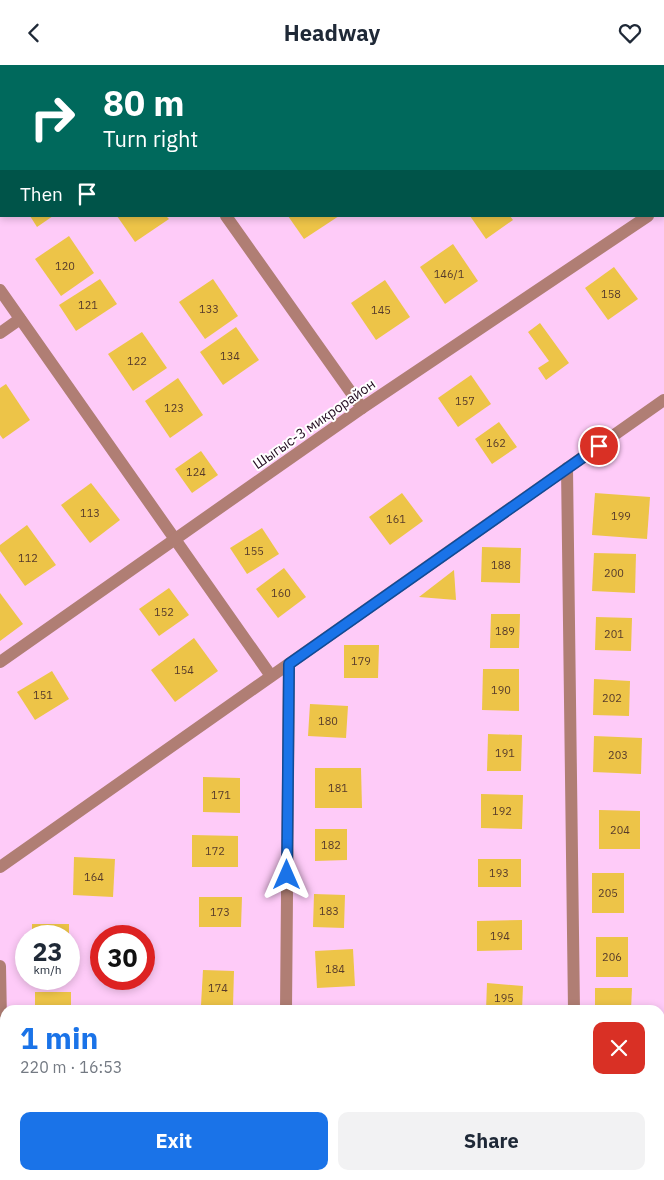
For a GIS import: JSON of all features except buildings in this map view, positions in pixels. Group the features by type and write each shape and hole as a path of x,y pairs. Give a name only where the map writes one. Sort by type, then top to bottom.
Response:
{"street":[{"path":"227,217 362,408"},
{"name":"Шыгыс-3 микрорайон","path":"0,662 362,408 647,217"},
{"path":"0,290 271,676"},
{"path":"0,333 20,319"},
{"path":"0,867 664,401"},
{"path":"567,468 574,1005"},
{"path":"286,1005 289,664"},
{"path":"0,966 1,1005"}],"route":[{"path":"287,875 289,664 599,446"}]}
